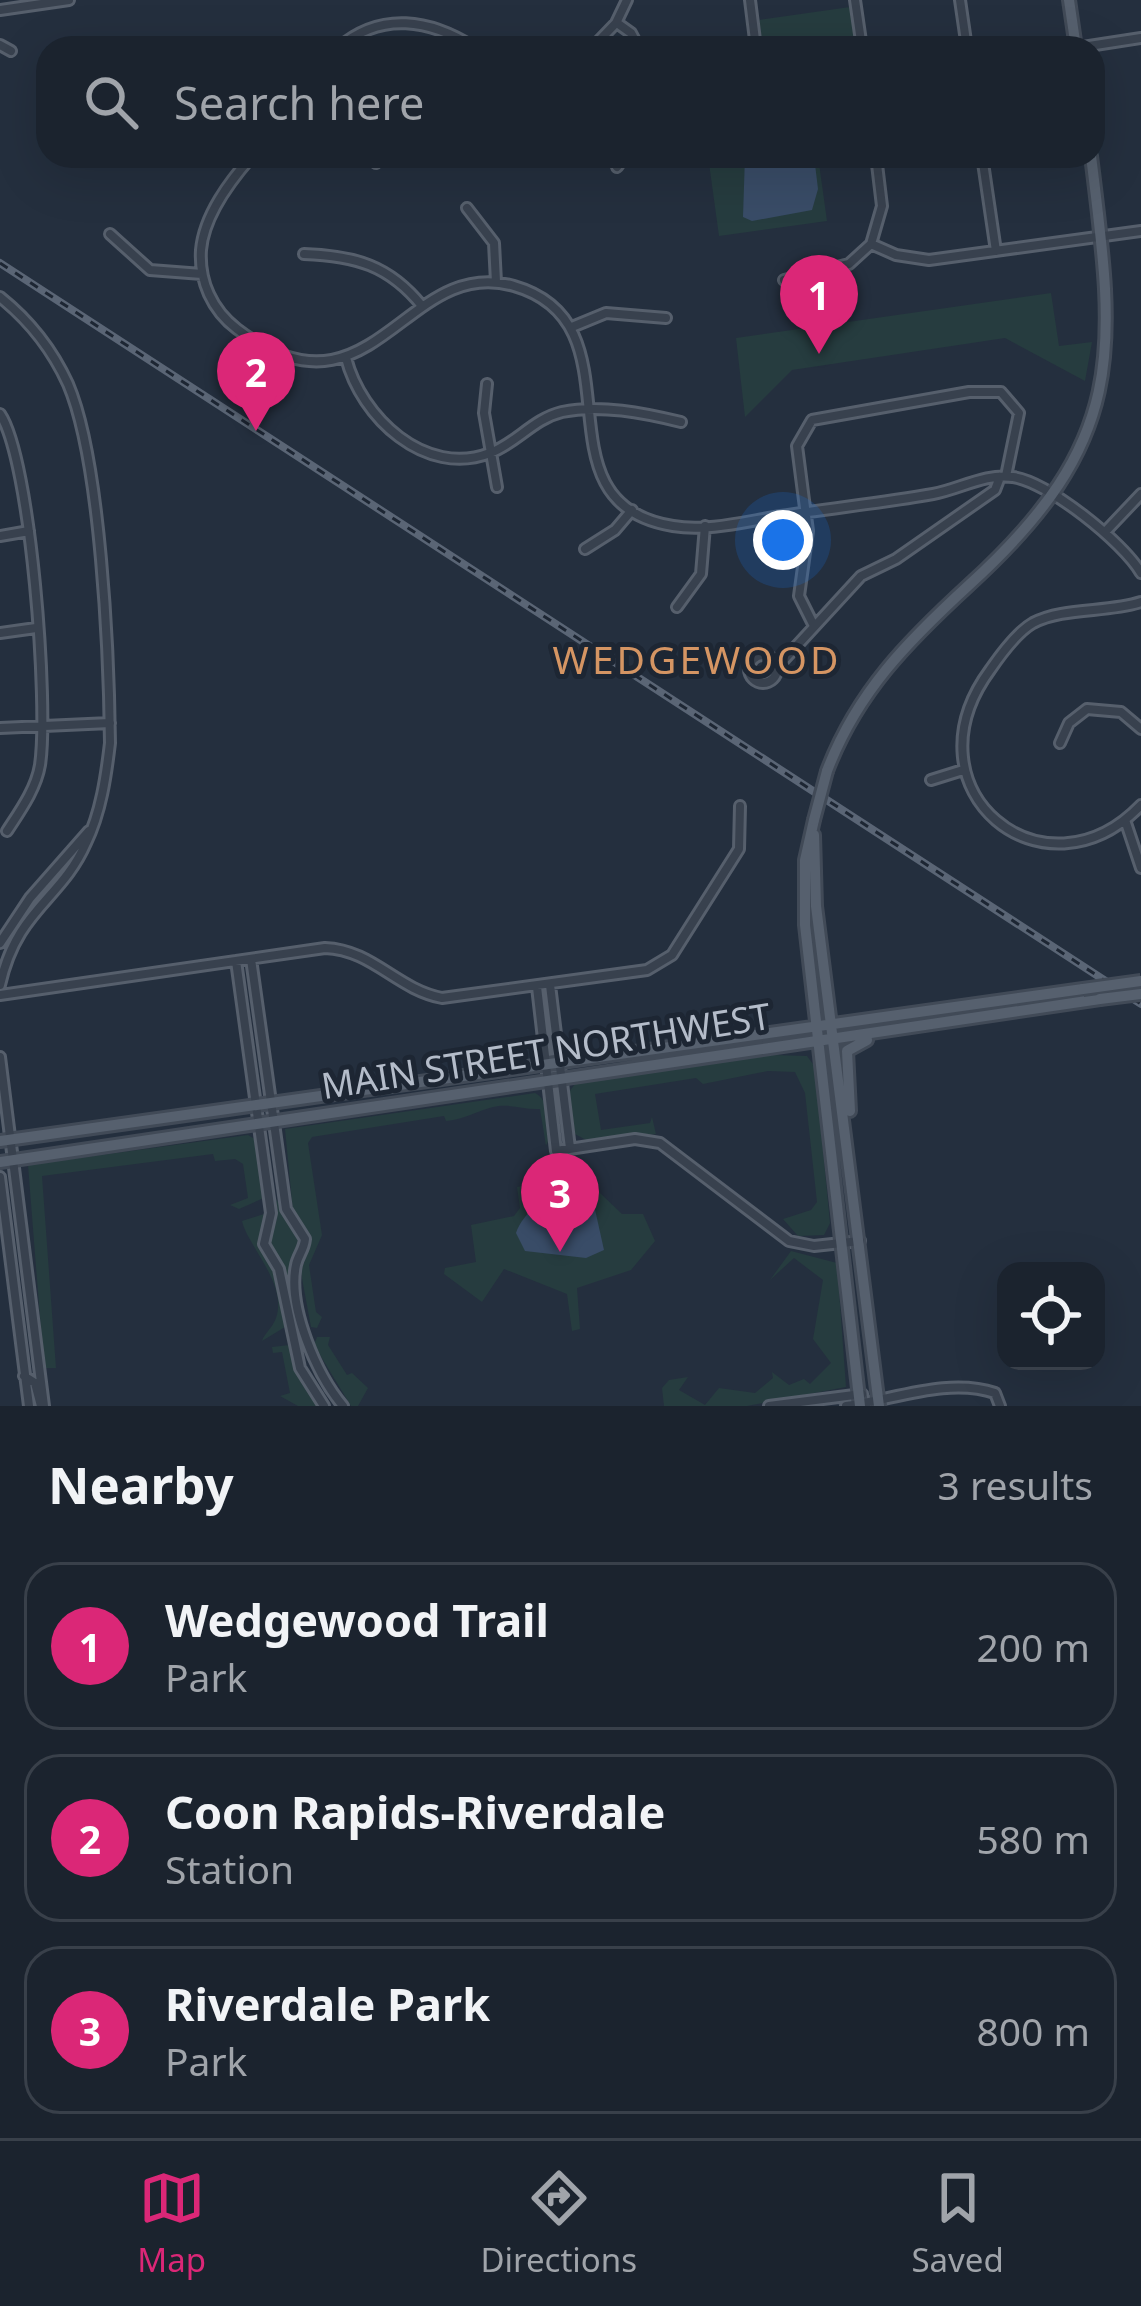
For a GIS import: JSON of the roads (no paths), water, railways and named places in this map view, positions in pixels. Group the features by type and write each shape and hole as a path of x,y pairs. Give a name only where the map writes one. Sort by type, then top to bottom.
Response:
{"main road":[{"path":"1069,0 1074,36"},
{"path":"856,1402 804,898 814,820 827,771 858,705 891,660 1013,544 1052,497 1074,460 1100,391 1109,326 1093,168"},
{"path":"814,820 814,889 878,1402"},
{"name":"MAIN STREET NORTHWEST","path":"6,1140 1141,981"},
{"name":"MAIN STREET NORTHWEST","path":"0,1162 1141,994"},
{"path":"848,1150 847,1051 883,1033"},
{"path":"712,1055 730,1059 805,1051 815,1061 826,1102"}],"street":[{"path":"0,10 69,0"},
{"path":"604,36 627,0"},
{"path":"749,0 754,36"},
{"path":"855,0 860,36"},
{"path":"960,0 965,36"},
{"path":"358,36 375,26 405,22 436,26 454,36"},
{"path":"616,23 628,36"},
{"path":"1105,44 1141,38"},
{"path":"0,45 11,50"},
{"path":"244,168 209,219 202,274 221,314 265,348 304,359 346,358 373,346 422,306 458,287 496,282 538,296 572,327 586,364 596,464 610,489 632,510 668,525 705,526 933,494 1003,476 1027,481 1104,532 1141,573"},
{"path":"784,280 849,265 872,244 882,206 877,168"},
{"path":"984,168 996,250"},
{"path":"466,208 490,235 496,282"},
{"path":"872,244 896,256 929,260 1141,231"},
{"path":"110,234 150,270 202,274"},
{"path":"304,254 370,262 399,280 422,306"},
{"path":"0,297 36,330 58,363 80,424 110,723 106,779 91,830 71,866 25,920 0,985"},
{"path":"572,327 606,313 666,318"},
{"path":"346,358 368,407 406,442 454,458 492,452 543,418 588,410 681,422"},
{"path":"487,384 484,413 497,487"},
{"path":"780,664 861,576 896,559 995,490 1019,425 1010,397 990,390 970,392 825,414 807,424 797,446 806,512 800,596 813,624"},
{"path":"0,414 17,455 29,531 40,725 39,770 7,831"},
{"path":"1104,532 1141,494"},
{"path":"585,549 615,530 632,510"},
{"path":"676,607 701,574 705,526"},
{"path":"0,536 29,531"},
{"path":"1141,602 1028,625 993,665 967,710 959,738 963,770 982,806 1021,835 1074,842 1125,820 1141,805"},
{"path":"0,633 36,628"},
{"path":"1060,743 1069,724 1088,709 1121,712 1141,729"},
{"path":"0,728 110,723"},
{"path":"931,780 963,770"},
{"path":"0,995 343,949 378,962 411,988 442,998 647,970 668,960 739,849 740,806"},
{"path":"1125,820 1141,868"},
{"path":"0,944 30,898 91,830"},
{"path":"251,959 286,1209 305,1239 296,1265 304,1334 314,1363 344,1406"},
{"path":"236,961 272,1218 264,1236 266,1252 279,1269 300,1367 324,1406"},
{"path":"550,985 556,1150 635,1139 660,1143 789,1241 860,1241"},
{"path":"537,987 555,1063"},
{"path":"0,1057 6,1140 15,1160 42,1406"},
{"path":"555,1081 571,1148"},
{"path":"0,1177 29,1406"},
{"path":"19,1333 29,1368 40,1375"},
{"path":"25,1376 35,1383 42,1406"},
{"path":"769,1406 878,1402 978,1388 995,1394 1000,1406"}],"water":[{"path":"745,168 815,168 818,189 812,210 752,221 743,217"},
{"path":"577,1183 592,1196 604,1250 586,1258 525,1251 516,1233 525,1217 550,1194"}],"railway":[{"path":"0,263 1141,1004"}],"place":[{"name":"Wedgewood Trail","path":"819,354"},
{"name":"Coon Rapids-Riverdale","path":"256,431"},
{"name":"Riverdale Park","path":"560,1252"}],"district":[{"name":"WEDGEWOOD","path":"697,660"}]}
